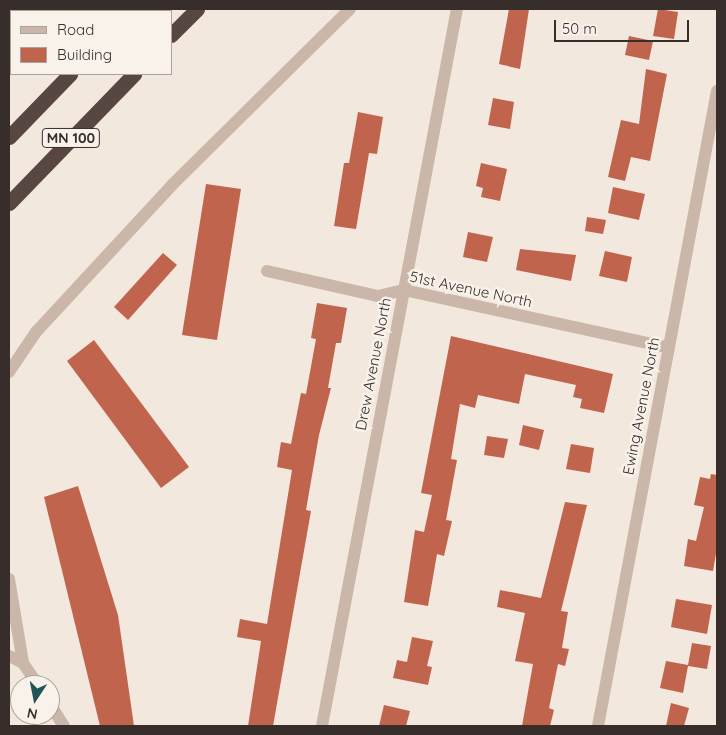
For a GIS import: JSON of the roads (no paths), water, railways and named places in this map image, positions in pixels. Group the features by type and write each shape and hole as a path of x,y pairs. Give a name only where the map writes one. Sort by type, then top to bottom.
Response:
{"highway":[{"path":"172,34 196,9"},
{"name":"MN 100","path":"9,138 69,75"},
{"name":"MN 100","path":"9,203 133,75"}],"street":[{"path":"9,372 36,332 172,185 350,9"},
{"name":"Drew Avenue North","path":"322,726 457,9"},
{"name":"Ewing Avenue North","path":"598,726 717,91"},
{"name":"51st Avenue North","path":"267,271 378,296 404,290 669,348"},
{"path":"9,579 23,663 31,675"},
{"path":"9,656 23,663"}]}
